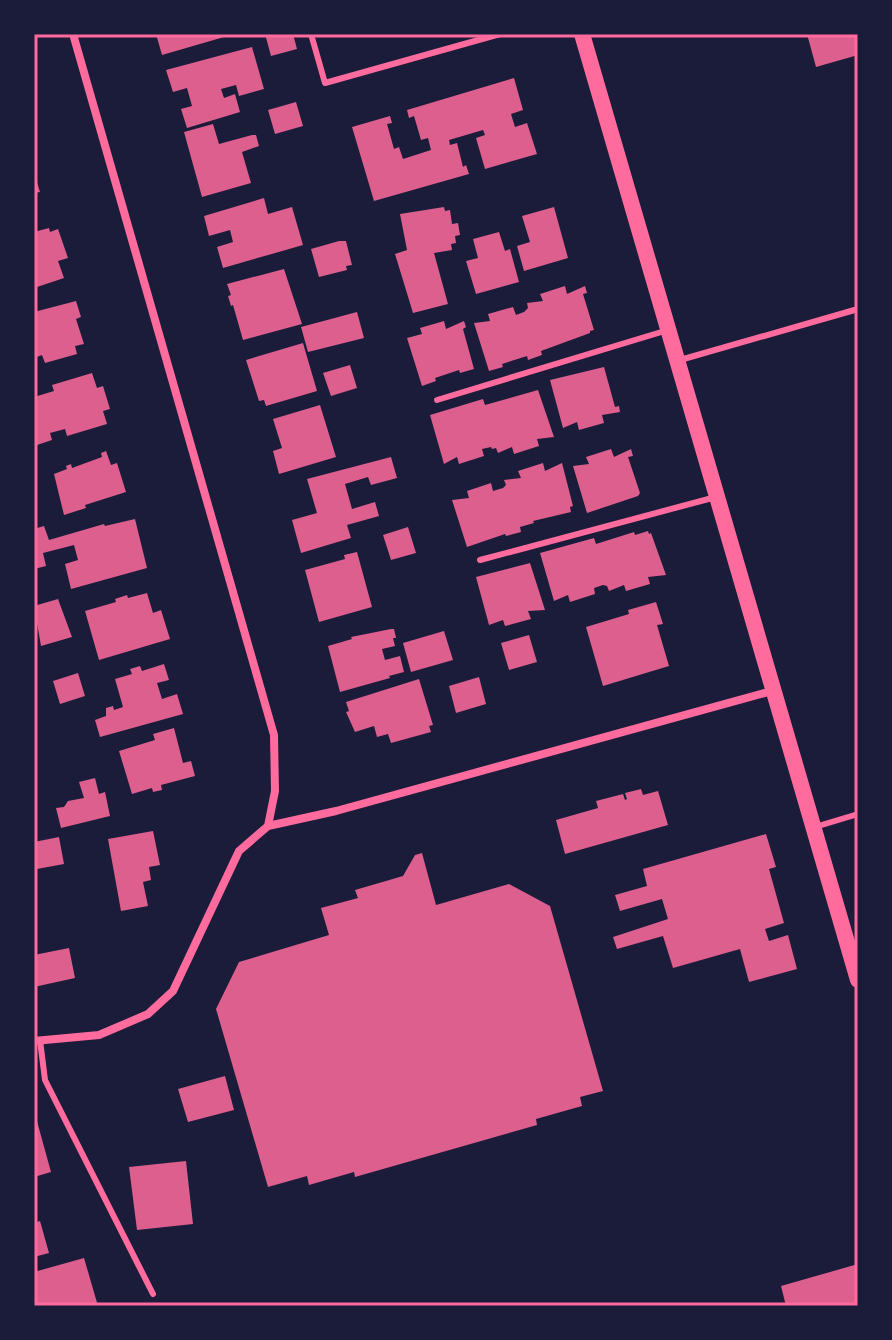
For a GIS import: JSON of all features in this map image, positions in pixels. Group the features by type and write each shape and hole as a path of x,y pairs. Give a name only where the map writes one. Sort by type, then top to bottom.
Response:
{"main road":[{"path":"582,34 858,980"}],"street":[{"path":"73,34 274,735 275,791 268,826"},
{"path":"37,1040 99,1035 148,1014 173,991 239,851 268,826 336,811 772,691"}],"lane":[{"path":"311,34 325,83 500,34"},
{"path":"676,361 858,309"},
{"path":"437,400 668,330"},
{"path":"480,560 716,497"},
{"path":"813,827 858,814"},
{"path":"37,1040 45,1080 153,1294"}],"building":[{"path":"156,34 231,34 231,35 162,55"},
{"path":"265,34 293,34 297,49 271,56"},
{"path":"807,34 858,34 858,55 816,67"},
{"path":"252,47 264,89 239,96 236,85 221,89 224,98 235,94 240,112 187,128 181,109 192,106 187,88 173,92 166,70"},
{"path":"514,78 523,110 511,114 515,127 527,123 537,154 485,169 476,138 485,135 483,130 449,140 450,145 457,143 463,167 466,165 469,174 374,201 352,127 390,116 392,123 387,124 394,149 399,147 403,159 431,150 428,138 421,140 414,116 409,118 407,110"},
{"path":"296,102 303,126 275,134 268,110"},
{"path":"213,124 219,144 256,135 259,146 242,152 251,183 202,197 184,132"},
{"path":"34,173 40,192 34,193"},
{"path":"264,198 268,214 292,207 303,245 223,268 217,247 233,242 230,230 209,236 204,216"},
{"path":"444,207 445,211 450,210 452,224 458,223 460,235 455,236 456,243 451,244 452,250 434,253 448,304 413,313 395,254 407,250 400,214"},
{"path":"554,207 568,258 524,271 517,246 530,242 522,216"},
{"path":"49,228 50,232 58,229 68,258 58,261 64,278 34,288 34,232"},
{"path":"499,232 505,251 510,249 519,282 476,294 466,261 478,258 473,239"},
{"path":"346,241 352,265 346,266 347,270 319,277 311,249"},
{"path":"284,269 302,324 243,340 227,284"},
{"path":"565,286 567,294 585,286 587,293 583,294 594,330 541,351 542,355 528,360 527,356 489,371 474,323 490,321 488,314 513,307 516,315 524,312 528,308 527,303 543,301 540,294"},
{"path":"76,301 81,317 76,319 84,344 75,346 77,354 45,363 42,355 34,358 34,312"},
{"path":"357,312 364,338 308,352 301,327"},
{"path":"444,321 446,329 464,321 466,327 463,329 474,369 460,373 459,370 422,386 407,338 422,334 420,328"},
{"path":"303,343 317,391 266,406 264,400 259,401 246,360"},
{"path":"350,365 357,388 331,396 323,373"},
{"path":"604,367 615,407 619,406 620,412 602,415 604,423 579,430 577,422 563,428 550,380"},
{"path":"92,373 97,388 103,386 110,409 103,411 107,424 67,436 65,429 50,433 52,440 34,446 34,397 54,391 52,385"},
{"path":"538,390 554,437 537,439 539,446 514,454 512,447 498,453 496,448 491,447 482,449 484,456 459,464 457,457 444,464 430,415 483,399 485,405"},
{"path":"320,405 336,457 279,474 273,451 282,448 273,419"},
{"path":"611,449 614,457 631,449 633,456 628,457 640,493 587,513 573,466 589,464 586,457"},
{"path":"106,451 111,465 117,463 126,492 64,515 54,474 71,464 72,468 102,457 101,453"},
{"path":"391,457 397,478 371,485 368,477 345,484 352,509 375,502 379,516 347,525 351,538 301,553 292,520 317,513 307,479"},
{"path":"543,463 545,471 562,463 573,506 570,507 571,512 533,521 520,527 521,532 467,547 452,500 469,498 467,491 491,483 493,491 503,488 506,485 504,480 521,478 518,471"},
{"path":"135,519 147,568 71,589 65,564 78,560 74,545 43,553 46,566 34,569 34,529 44,526 49,540 104,524"},
{"path":"408,527 416,553 391,560 383,535"},
{"path":"648,531 666,575 648,577 650,584 626,591 624,585 609,591 603,585 594,588 595,594 570,602 568,595 554,601 540,553 594,538 596,544 634,532 635,535"},
{"path":"357,552 372,607 319,622 305,570 345,559 344,555"},
{"path":"530,563 545,610 528,611 531,619 505,626 503,620 489,625 476,577"},
{"path":"147,593 153,613 161,610 170,639 99,660 85,611 116,602 115,599 127,595 128,598"},
{"path":"58,599 72,637 41,646 37,623 34,624 34,606"},
{"path":"656,602 663,624 657,625 669,666 603,686 586,627"},
{"path":"394,629 395,646 382,649 385,660 400,656 404,672 340,692 328,646 351,637"},
{"path":"444,631 453,660 411,672 403,643"},
{"path":"529,635 537,662 509,670 501,643"},
{"path":"164,664 169,680 157,683 162,699 177,694 183,714 100,737 95,720 106,716 106,708 113,706 114,710 123,707 115,679 132,674 130,669 140,666 142,671"},
{"path":"78,673 85,696 60,704 53,681"},
{"path":"479,677 486,704 456,713 449,686"},
{"path":"419,679 433,725 429,726 431,732 391,743 388,734 377,737 374,726 355,732 346,712 349,711 346,702"},
{"path":"174,728 183,763 191,761 195,776 161,785 162,790 153,792 152,788 132,794 119,751 155,740 153,734"},
{"path":"95,778 99,794 105,792 110,816 61,828 56,808 64,807 68,801 84,798 79,782"},
{"path":"641,789 643,795 658,791 668,825 565,854 556,820 598,808 596,801 623,794 625,800 625,793"},
{"path":"153,831 160,865 149,867 151,880 143,882 148,906 121,911 108,839"},
{"path":"766,834 776,867 769,869 784,923 765,929 769,941 788,935 797,969 749,982 740,949 673,968 663,936 617,949 613,937 668,919 662,899 620,911 615,895 647,886 643,869"},
{"path":"59,837 64,864 37,869 34,865 34,842"},
{"path":"422,853 436,905 509,884 550,906 603,1091 580,1097 582,1106 536,1119 537,1125 355,1177 354,1172 309,1185 307,1176 268,1187 216,1009 239,962 329,935 321,908 358,898 355,890 403,876 415,855"},
{"path":"69,948 75,978 34,987 34,955"},
{"path":"225,1076 234,1110 188,1122 178,1089"},
{"path":"34,1115 51,1172 34,1177"},
{"path":"186,1161 193,1224 137,1230 129,1167"},
{"path":"40,1221 49,1253 34,1257 34,1223"},
{"path":"84,1258 98,1306 38,1306 34,1272"},
{"path":"858,1264 858,1306 786,1306 781,1286"}]}
